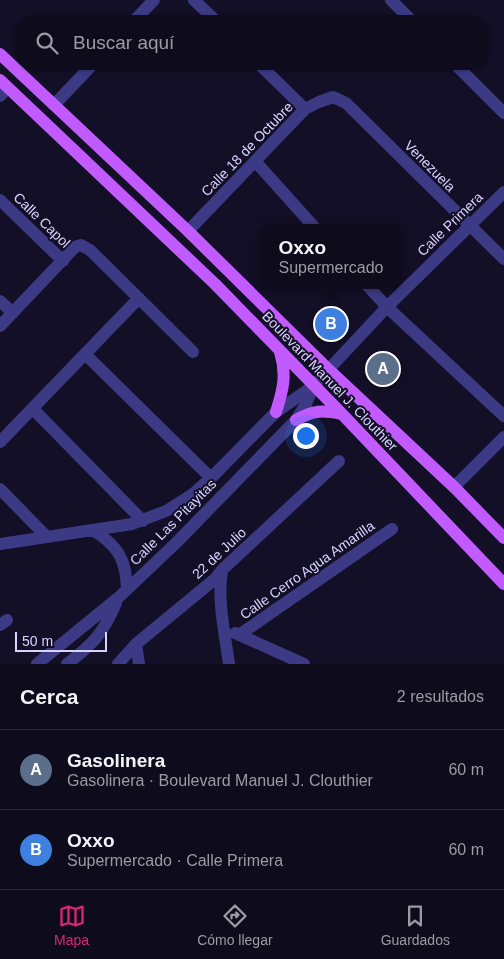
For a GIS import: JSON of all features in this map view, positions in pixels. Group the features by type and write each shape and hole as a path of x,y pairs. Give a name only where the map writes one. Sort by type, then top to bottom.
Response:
{"main road":[{"name":"Boulevard Manuel J. Clouthier","path":"0,54 15,68"},
{"name":"Boulevard Manuel J. Clouthier","path":"17,70 188,231 329,370 454,487 504,538"},
{"name":"Boulevard Manuel J. Clouthier","path":"3,88 214,284 314,385 504,584"},
{"path":"276,412 284,378 284,366 280,352"},
{"path":"296,420 310,412 319,411 342,414"}],"street":[{"path":"140,15 154,0"},
{"path":"194,0 210,15"},
{"path":"391,0 406,15"},
{"path":"54,104 87,70"},
{"path":"265,70 305,109"},
{"path":"461,70 504,113"},
{"name":"Calle 18 de Octubre","path":"188,231 305,109 333,97"},
{"name":"Venezuela","path":"333,97 346,103 504,259"},
{"path":"255,161 311,224"},
{"name":"Calle Primera","path":"314,385 387,307 504,192"},
{"name":"Calle Capol","path":"0,200 63,261"},
{"path":"0,326 78,246 85,246 193,352"},
{"path":"371,289 387,307 504,416"},
{"path":"0,442 139,298"},
{"path":"0,301 12,313"},
{"path":"85,354 211,478"},
{"path":"0,544 143,521 183,502 211,478 276,412 314,385"},
{"name":"Calle Las Pitayitas","path":"37,664 122,594 176,543 296,420 306,404 314,385"},
{"path":"33,409 143,521"},
{"path":"454,487 504,438"},
{"name":"22 de Julio","path":"118,664 136,644 214,579 339,462"},
{"path":"0,489 47,537"},
{"path":"183,502 197,520"},
{"name":"Calle Cerro Agua Amarilla","path":"239,635 392,529"},
{"path":"67,664 96,640 122,594 126,569 119,553 106,539 93,530"},
{"path":"222,570 220,580 229,664"},
{"path":"224,627 304,664"},
{"path":"136,644 139,664"}],"building":[{"path":"330,307 349,323 335,339 327,339 313,324"}],"place":[{"name":"Oxxo","path":"331,324"},
{"name":"Gasolinera","path":"383,369"}]}
